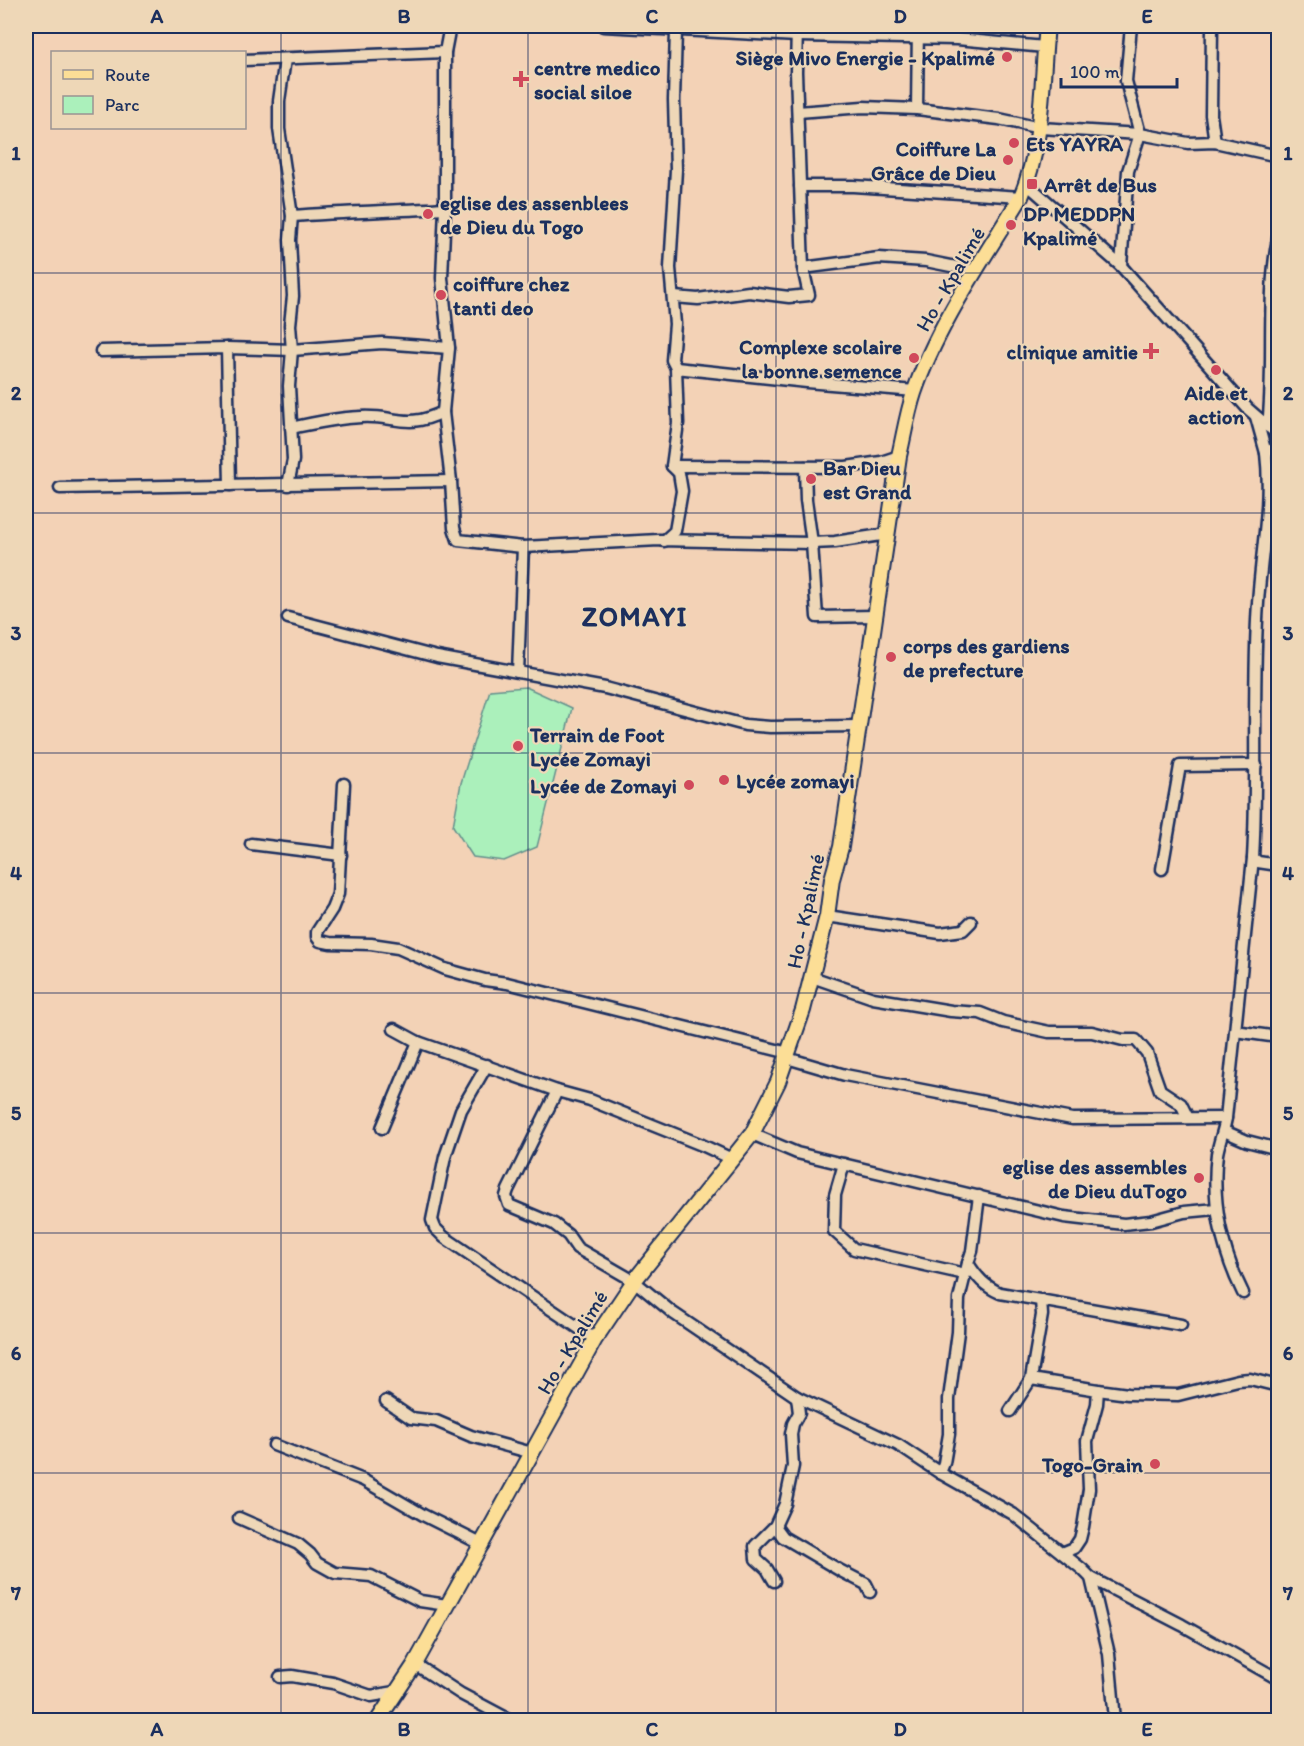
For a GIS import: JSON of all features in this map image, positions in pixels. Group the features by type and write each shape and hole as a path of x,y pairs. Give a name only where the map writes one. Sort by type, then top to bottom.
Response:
{"main road":[{"name":"Ho - Kpalimé","path":"378,1720 416,1664 595,1339 634,1281 752,1134 788,1055 812,977 827,916 832,879 842,837 899,456 915,391 950,314 1024,190 1040,128 1047,26"}],"street":[{"path":"450,26 445,52 445,208 442,278 449,348 443,412 454,528 458,540 523,547 664,541 812,543 888,534"},
{"path":"603,26 676,31 797,31 957,39 1045,47"},
{"path":"916,109 918,26"},
{"path":"1121,266 1128,171 1140,134 1126,81 1131,26"},
{"path":"1212,26 1211,115 1215,142"},
{"path":"672,466 678,423 676,368 672,360 675,324 670,267 676,170 674,100 676,31"},
{"path":"674,297 698,299 749,292 801,297 809,295 802,268 797,31"},
{"path":"246,60 445,52"},
{"path":"285,59 279,101 279,129 292,216 290,240 293,296 289,386 293,460 288,485"},
{"path":"798,112 863,107 916,109 999,119 1040,128 1140,134 1188,143 1215,142 1278,156"},
{"path":"800,186 1024,190 1121,266 1256,417 1278,435"},
{"path":"292,216 445,208"},
{"path":"1268,427 1272,390 1273,270 1278,238"},
{"path":"802,268 879,258 926,261 976,271"},
{"path":"100,351 227,348 292,350 382,343 449,348"},
{"path":"227,348 230,485"},
{"path":"676,368 915,391"},
{"path":"291,428 362,417 413,422 427,420 443,412"},
{"path":"1243,1293 1233,1273 1216,1209 1217,1153 1226,1118 1253,858 1258,603 1269,488 1266,453 1256,417"},
{"path":"1266,453 1278,446"},
{"path":"672,466 846,467 881,462 899,456"},
{"path":"664,541 675,531 682,490 679,473 672,466"},
{"path":"805,467 817,617 874,616"},
{"path":"60,488 451,482"},
{"path":"518,672 523,547"},
{"path":"288,618 437,657 605,688 745,725 859,726"},
{"path":"1162,869 1180,766 1256,765"},
{"path":"344,784 338,894 332,909 317,932 320,941 398,948 445,969 788,1055 845,1075 1072,1119 1226,1118"},
{"path":"251,844 341,855"},
{"path":"1253,858 1258,862 1278,865"},
{"path":"827,916 940,933 963,930 971,922"},
{"path":"812,977 873,998 951,1011 980,1013 1003,1022 1049,1032 1084,1032 1123,1040 1136,1040 1147,1053 1160,1090 1180,1104 1188,1118"},
{"path":"394,1029 418,1042 557,1091 590,1100 732,1159"},
{"path":"1235,1031 1278,1037"},
{"path":"381,1128 418,1042"},
{"path":"487,1065 465,1102 451,1135 432,1211 435,1228 444,1237 595,1339"},
{"path":"557,1091 510,1184 506,1201 514,1209 554,1224 568,1235 577,1248 634,1281 673,1313 798,1397 898,1445 940,1473 1013,1514 1091,1578 1182,1625 1278,1679"},
{"path":"1224,1131 1247,1141 1278,1149"},
{"path":"752,1134 797,1153 1045,1214 1115,1223 1141,1222 1167,1218 1185,1212 1216,1209"},
{"path":"843,1164 835,1195 834,1232 854,1249 967,1268 987,1287 1000,1293 1181,1325"},
{"path":"940,1473 949,1434 949,1399 958,1332 959,1299 972,1251 979,1196"},
{"path":"1010,1411 1031,1379 1042,1316 1041,1300"},
{"path":"1031,1379 1128,1394 1178,1395 1250,1379 1278,1386"},
{"path":"1062,1553 1074,1548 1080,1539 1083,1527 1089,1489 1087,1441 1098,1390"},
{"path":"774,1581 767,1569 756,1559 754,1546 775,1526 785,1504 793,1467 791,1434 799,1413 798,1397"},
{"path":"386,1401 411,1418 436,1421 471,1436 532,1453"},
{"path":"274,1445 363,1480 425,1516 483,1545"},
{"path":"239,1518 298,1544 317,1563 335,1573 371,1576 420,1601 447,1605"},
{"path":"775,1526 783,1537 841,1572 866,1584 870,1592"},
{"path":"1091,1578 1109,1654 1115,1720"},
{"path":"416,1664 461,1694 510,1720"},
{"path":"280,1677 292,1676 333,1683 371,1696 395,1692"}],"green space":[{"name":"Terrain de Foot Lycée Zomayi","path":"526,687 572,708 537,847 504,861 473,857 453,826 461,783 490,690"}],"place":[{"name":"Siège Mivo Energie - Kpalimé","path":"1007,57"},
{"name":"centre medico social siloe","path":"521,79"},
{"name":"Ets YAYRA","path":"1014,143"},
{"name":"Coiffure La Grâce de Dieu","path":"1008,160"},
{"name":"Arrêt de Bus","path":"1032,184"},
{"name":"eglise des assenblees de Dieu du Togo","path":"428,214"},
{"name":"DP MEDDPN Kpalimé","path":"1011,225"},
{"name":"coiffure chez tanti deo","path":"441,295"},
{"name":"clinique amitie","path":"1151,351"},
{"name":"Complexe scolaire la bonne semence","path":"914,358"},
{"name":"Aide et action","path":"1216,370"},
{"name":"Bar Dieu est Grand","path":"811,479"},
{"name":"corps des gardiens de prefecture","path":"891,657"},
{"name":"Terrain de Foot Lycée Zomayi","path":"518,746"},
{"name":"Lycée zomayi","path":"724,780"},
{"name":"Lycée de Zomayi","path":"689,785"},
{"name":"eglise des assembles de Dieu duTogo","path":"1199,1178"},
{"name":"Togo-Grain","path":"1155,1464"}],"district":[{"name":"ZOMAYI","path":"635,616"}]}
